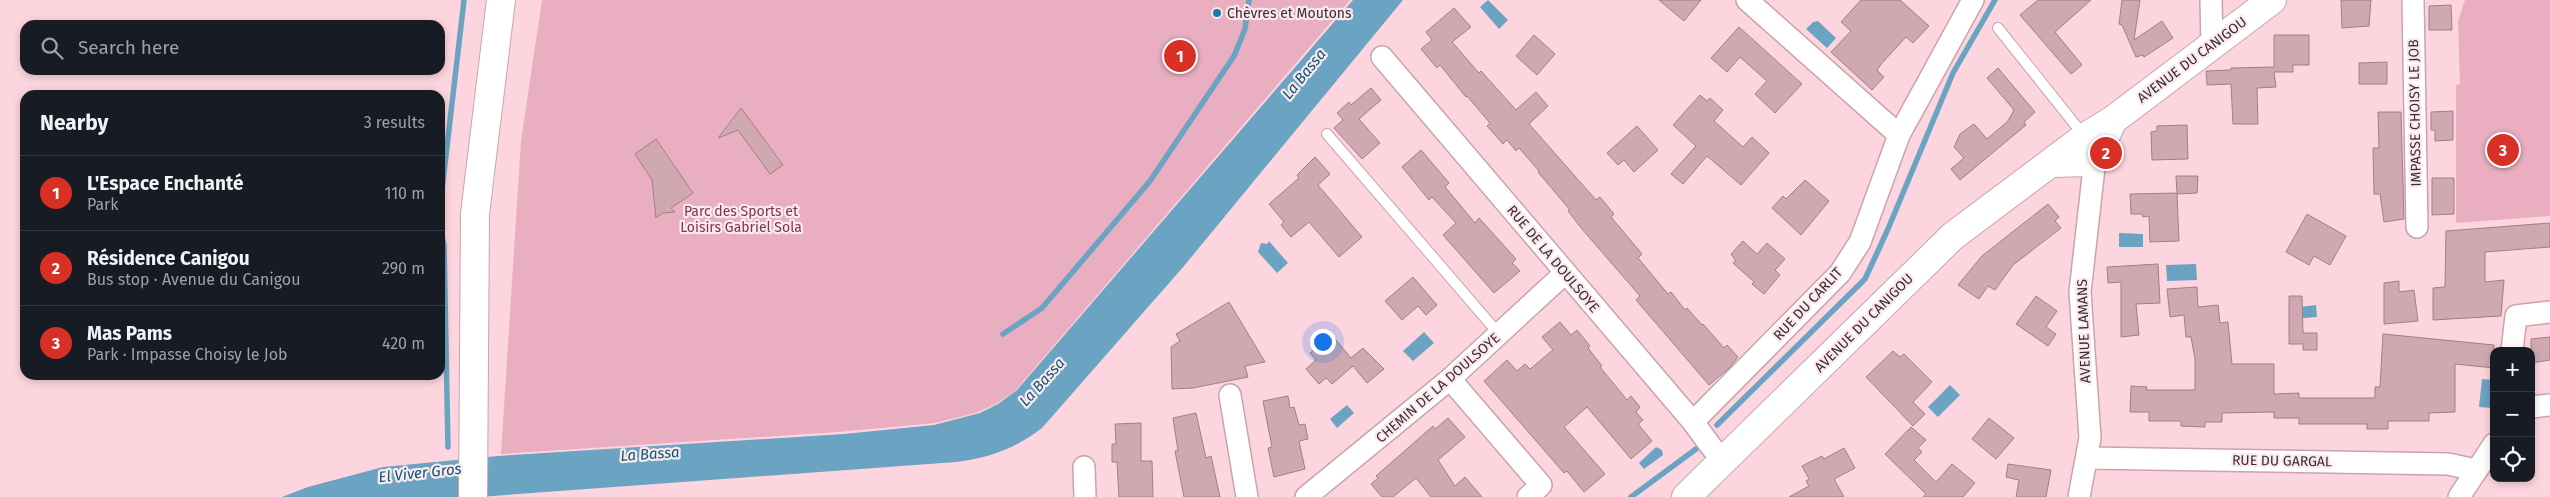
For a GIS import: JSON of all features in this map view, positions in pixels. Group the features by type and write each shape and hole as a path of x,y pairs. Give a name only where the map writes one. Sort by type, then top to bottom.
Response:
{"street":[{"path":"473,497 475,214 500,0"},
{"path":"1747,0 1899,135"},
{"name":"RUE DU CARLIT","path":"1693,422 1840,273 1860,242 1899,135 1973,0"},
{"path":"2211,0 2212,45"},
{"name":"AVENUE DU CANIGOU","path":"1686,497 1953,236 2054,163 2087,162 2090,148 2113,120 2272,0"},
{"name":"IMPASSE CHOISY LE JOB","path":"2413,0 2417,227"},
{"name":"RUE DE LA DOULSOYE","path":"1382,57 1564,273 1693,422 1713,449 1725,460"},
{"name":"AVENUE LAMANS","path":"2080,497 2090,438 2080,292 2090,148"},
{"name":"CHEMIN DE LA DOULSOYE","path":"1306,497 1450,379 1564,273"},
{"path":"2512,347 2516,316 2550,312"},
{"path":"1450,379 1541,485 1528,497"},
{"path":"1230,395 1247,497"},
{"path":"2535,407 2550,405"},
{"path":"2459,497 2490,450"},
{"name":"RUE DU GARGAL","path":"2087,458 2448,464 2476,470"},
{"path":"1084,466 1085,497"}],"lane":[{"path":"1998,28 2090,148"},
{"path":"1327,134 1499,334"}],"green space":[{"name":"Parc des Sports et Loisirs Gabriel Sola","path":"542,0 1350,0 1015,391 994,405 975,413 935,423 838,432 501,454 521,141"},
{"path":"2465,0 2550,0 2550,216 2456,223 2456,85 2460,84 2458,21"}],"water":[{"path":"1353,0 1403,0 1184,266 1042,428 1022,442 991,455 956,462 479,497 282,497 308,487 383,467 498,456 844,434 934,425 980,413 998,404 1017,390"},
{"path":"1488,0 1508,20 1499,29 1480,7"},
{"path":"1818,21 1836,38 1827,48 1806,29 1813,22"},
{"path":"2119,233 2143,234 2143,247 2119,247"},
{"path":"1269,241 1288,263 1277,273 1258,252 1261,243 1267,244"},
{"path":"2196,264 2197,280 2167,281 2166,265"},
{"path":"2316,305 2317,317 2292,319 2291,308"},
{"path":"1424,332 1434,343 1413,361 1403,351"},
{"path":"2482,379 2490,380 2490,408 2479,407"},
{"path":"1950,385 1960,395 1938,417 1928,407"},
{"path":"1347,405 1354,413 1337,428 1330,419"},
{"path":"1656,447 1662,450 1663,455 1644,469 1639,463"}],"building":[{"path":"1659,0 1701,0 1684,21"},
{"path":"1861,0 1900,0 1929,26 1913,43 1906,37 1882,63 1877,70 1884,77 1872,90 1831,52 1851,31 1841,22"},
{"path":"2038,0 2091,0 2055,32 2082,65 2071,74 2020,15"},
{"path":"2122,0 2140,0 2134,40 2162,21 2173,38 2144,57 2143,55 2136,57 2122,25 2119,24"},
{"path":"2341,0 2371,0 2369,26 2342,28"},
{"path":"2451,5 2452,30 2429,30 2429,6"},
{"path":"1454,8 1471,27 1452,42 1479,73 1481,71 1516,110 1536,92 1548,106 1529,124 1596,200 1600,197 1614,214 1611,217 1642,254 1638,258 1668,294 1671,292 1685,310 1687,308 1724,348 1727,345 1738,357 1729,368 1709,385 1636,300 1640,296 1582,229 1568,211 1570,210 1539,171 1519,148 1516,151 1507,140 1503,144 1487,126 1490,123 1467,96 1440,65 1437,68 1421,49 1432,40 1426,32"},
{"path":"1739,27 1802,84 1775,113 1755,94 1767,81 1740,57 1727,72 1711,58"},
{"path":"1534,35 1555,54 1537,75 1516,56"},
{"path":"2274,35 2309,35 2309,65 2293,65 2293,72 2274,72 2276,87 2257,88 2258,124 2233,124 2231,84 2207,85 2206,71 2231,70 2231,68 2274,67"},
{"path":"2387,62 2387,84 2359,84 2359,63"},
{"path":"1998,68 2035,112 2024,122 2026,125 1960,180 1951,169 1964,158 1954,147 1960,134 1974,124 1987,139 2008,121 2014,110 1987,78"},
{"path":"1371,88 1381,100 1359,119 1380,143 1362,159 1334,128 1343,120 1337,113 1349,102 1351,105"},
{"path":"1700,95 1707,101 1710,98 1723,110 1714,121 1743,147 1752,137 1769,153 1741,185 1707,156 1683,184 1671,174 1696,146 1673,125"},
{"path":"741,108 783,165 770,174 738,130 718,138"},
{"path":"2453,111 2453,140 2435,141 2435,130 2431,130 2431,112"},
{"path":"2378,112 2401,112 2404,219 2384,222 2380,194 2374,194 2373,148 2379,148"},
{"path":"2187,125 2188,159 2152,160 2151,132 2157,131 2157,126"},
{"path":"1637,126 1658,150 1634,172 1624,160 1618,165 1607,153"},
{"path":"656,139 693,193 671,208 675,212 663,213 656,218 652,180 635,154"},
{"path":"1421,150 1449,183 1445,187 1475,223 1479,218 1516,259 1512,263 1520,271 1494,293 1443,235 1456,223 1432,197 1429,200 1402,167"},
{"path":"1315,157 1330,174 1318,185 1362,237 1339,257 1309,222 1291,237 1281,225 1284,222 1269,204 1299,178 1297,175"},
{"path":"2176,176 2198,176 2197,193 2177,194 2179,241 2150,242 2149,216 2143,217 2142,214 2131,214 2130,194 2177,193"},
{"path":"2432,178 2454,178 2454,214 2432,215"},
{"path":"1805,180 1829,201 1801,235 1772,208 1783,196 1786,199"},
{"path":"2048,204 2059,217 2055,221 2061,228 2013,265 1995,290 1988,286 1979,299 1958,285 1982,256"},
{"path":"2307,214 2346,236 2330,265 2314,256 2309,265 2286,252"},
{"path":"2550,223 2550,247 2485,252 2485,282 2504,280 2501,316 2433,320 2433,288 2445,287 2446,231"},
{"path":"1743,241 1757,254 1767,243 1785,259 1775,270 1780,275 1764,294 1733,263 1736,261 1731,254"},
{"path":"2158,264 2160,303 2136,304 2139,335 2121,337 2121,282 2108,283 2107,267"},
{"path":"1413,277 1437,305 1426,315 1418,306 1402,320 1385,301"},
{"path":"2399,281 2399,292 2414,290 2418,321 2384,324 2384,283"},
{"path":"2197,287 2198,307 2218,305 2220,323 2228,322 2232,364 2274,364 2274,394 2299,393 2299,398 2375,398 2375,387 2380,387 2383,334 2494,345 2494,347 2490,347 2490,368 2455,364 2455,412 2429,413 2429,421 2388,421 2388,429 2367,429 2367,424 2299,424 2299,418 2274,418 2274,412 2222,413 2222,422 2205,422 2205,427 2181,426 2181,421 2149,421 2149,412 2130,412 2131,386 2147,387 2146,390 2195,390 2195,359 2191,337 2186,337 2184,315 2170,317 2167,289"},
{"path":"2036,296 2057,311 2046,327 2056,334 2048,346 2016,324"},
{"path":"2289,296 2302,296 2303,333 2317,333 2317,350 2303,350 2303,344 2289,344"},
{"path":"1229,302 1265,362 1245,366 1248,377 1193,388 1172,389 1171,347 1180,341 1176,334"},
{"path":"1560,322 1571,335 1577,330 1590,346 1588,348 1602,366 1600,367 1627,400 1631,396 1640,407 1636,412 1643,420 1638,424 1652,441 1631,459 1587,407 1564,427 1605,474 1584,492 1567,471 1564,473 1484,381 1507,360 1517,371 1525,364 1530,369 1553,350 1542,337"},
{"path":"1332,335 1351,358 1363,348 1384,369 1367,383 1353,366 1332,384 1326,378 1319,384 1306,369 1316,360 1310,353"},
{"path":"2550,337 2550,360 2535,362 2535,347 2531,347 2531,339"},
{"path":"1893,351 1900,357 1904,354 1932,382 1913,402 1925,414 1913,426 1866,377"},
{"path":"1288,396 1290,408 1294,407 1299,425 1305,424 1308,439 1299,441 1305,469 1274,477 1268,448 1272,447 1263,401"},
{"path":"1196,413 1206,458 1211,456 1220,497 1184,497 1175,451 1178,451 1173,418"},
{"path":"1448,418 1465,437 1438,460 1455,486 1465,477 1482,497 1431,497 1416,478 1393,497 1382,497 1371,484 1378,478 1376,476 1433,426 1435,429"},
{"path":"1989,418 2014,438 1996,459 1972,439"},
{"path":"1141,423 1141,461 1152,461 1153,497 1119,497 1117,462 1112,462 1112,444 1116,444 1115,424"},
{"path":"1911,427 1926,440 1918,448 1922,452 1914,460 1936,482 1952,464 1975,483 1963,497 1923,497 1926,494 1885,454"},
{"path":"1844,448 1855,468 1834,479 1844,497 1789,497 1809,486 1806,481 1809,479 1802,466 1822,456 1824,459"},
{"path":"2008,464 2051,470 2046,497 2016,497 2019,480 2006,477"}],"waterway":[{"path":"445,164 464,0"},
{"path":"1003,334 1042,308 1150,181 1234,56 1245,29 1249,0"},
{"path":"1717,425 1865,279 1888,229 1953,73 1995,0"},
{"path":"445,296 448,447"},
{"path":"1631,497 1696,449"}],"place":[{"name":"Chèvres et Moutons","path":"1217,13"},
{"name":"L'Espace Enchanté","path":"1180,56"},
{"name":"Mas Pams","path":"2503,150"},
{"name":"Résidence Canigou","path":"2106,153"}],"water label":[{"name":"La Bassa","path":"1304,74"},
{"name":"La Bassa","path":"1042,382"},
{"name":"La Bassa","path":"650,454"},
{"name":"El Viver Gros","path":"420,473"}]}
